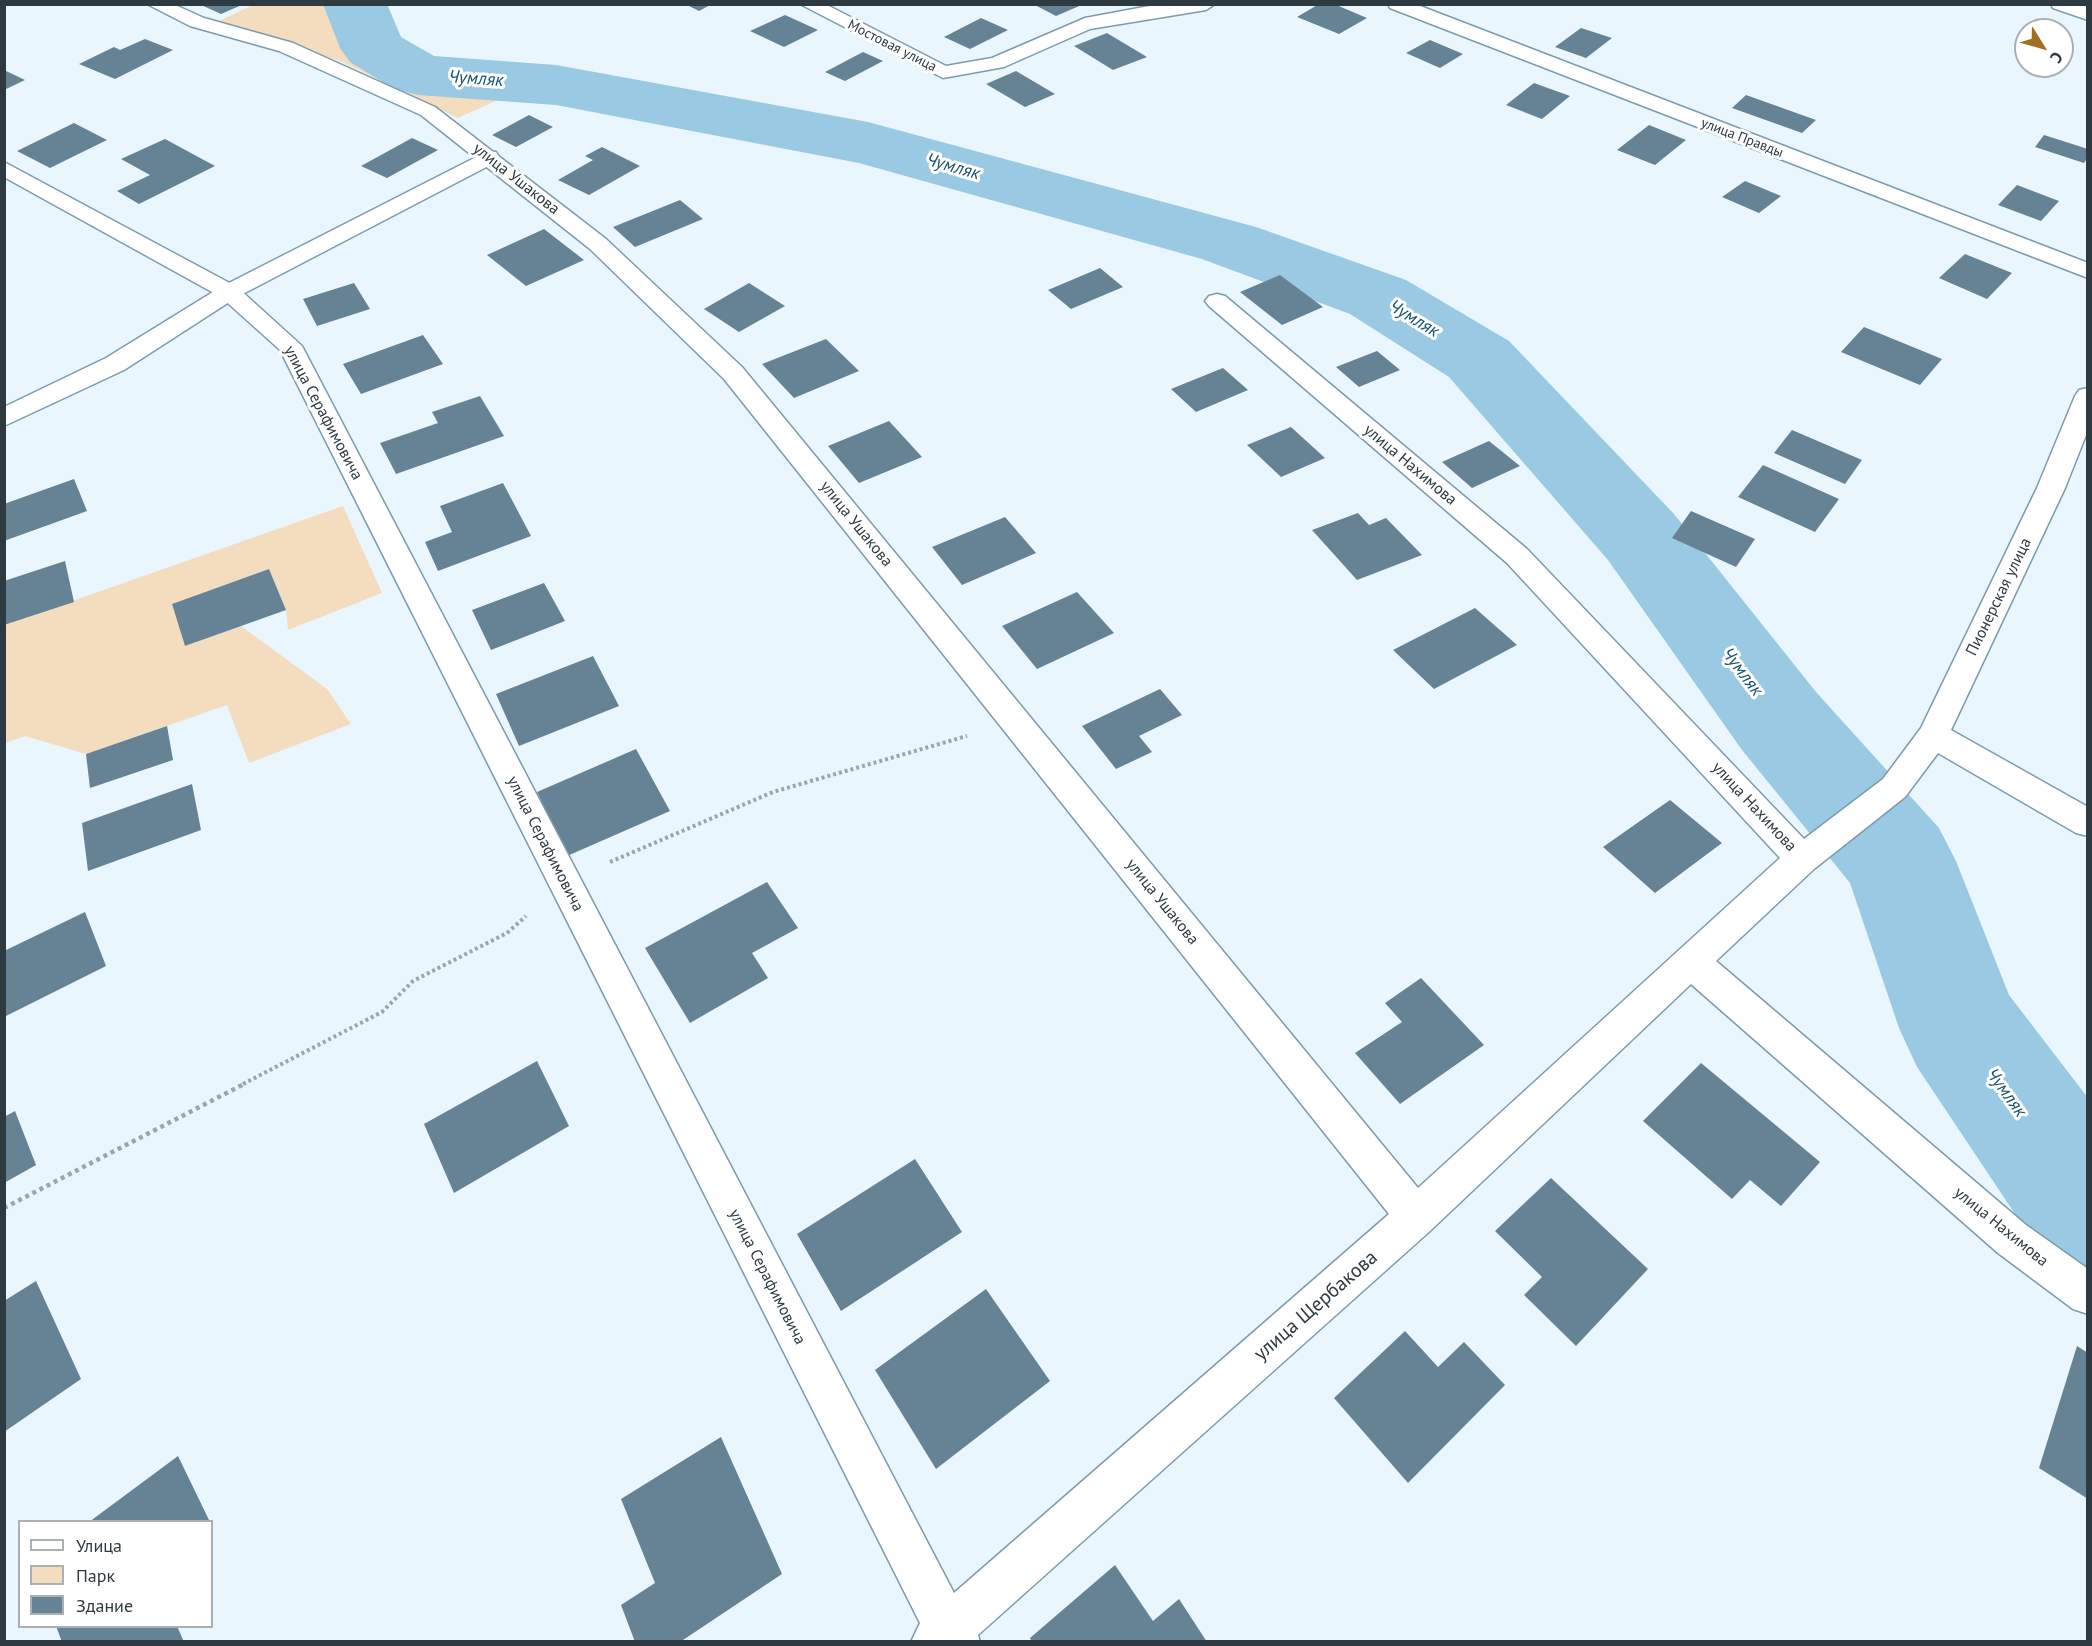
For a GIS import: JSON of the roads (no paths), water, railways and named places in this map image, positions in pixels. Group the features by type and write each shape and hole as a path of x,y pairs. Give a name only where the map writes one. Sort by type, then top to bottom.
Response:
{"street":[{"name":"улица Ушакова","path":"156,4 197,22 286,47 368,81 428,111 598,244 733,373 1416,1217"},
{"name":"Мостовая улица","path":"809,4 943,72 997,63 1085,24 1146,12 1206,4"},
{"name":"улица Правды","path":"1397,4 2088,271"},
{"path":"2060,4 2088,14"},
{"path":"4,418 115,364 229,292 488,158"},
{"name":"улица Серафимовича","path":"4,168 229,292 291,346 946,1638"},
{"name":"улица Нахимова","path":"1216,301 1517,556 1802,859 1691,962 2012,1239 2088,1294"},
{"name":"Пионерская улица","path":"1802,859 1894,788 1933,735 2051,488 2088,396"},
{"path":"1933,735 2088,823"},
{"name":"улица Щербакова","path":"946,1638 1416,1217 1691,962"}],"waterway":[{"name":"Чумляк","path":"355,4 373,48 418,75 556,85 868,143 1229,243 1378,297 1479,359 1641,537 1779,721 1899,861 1960,1028 2088,1207"}]}
